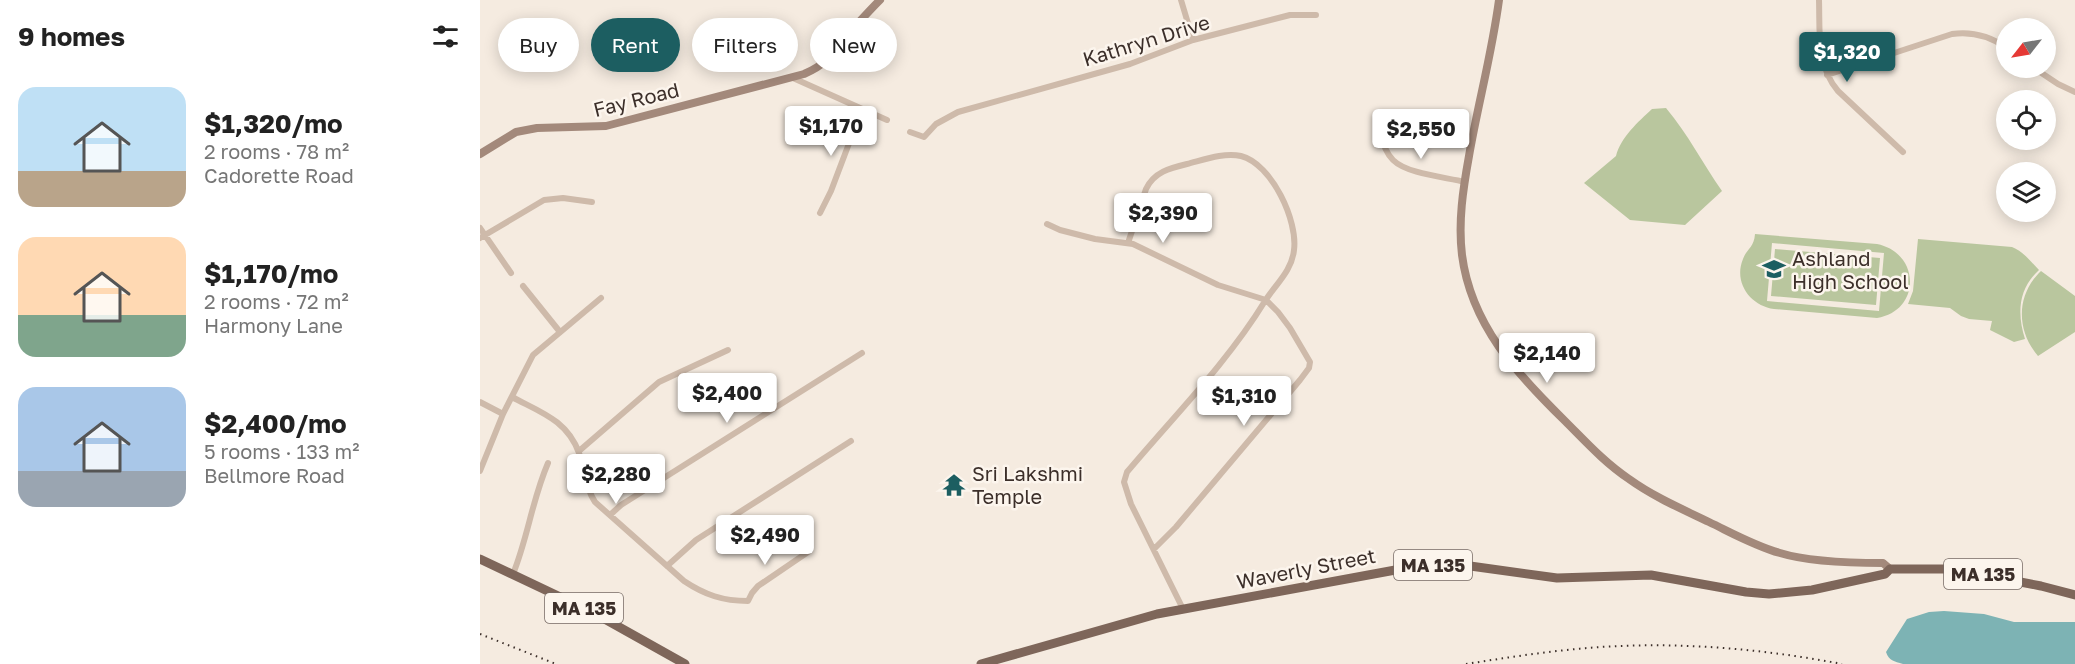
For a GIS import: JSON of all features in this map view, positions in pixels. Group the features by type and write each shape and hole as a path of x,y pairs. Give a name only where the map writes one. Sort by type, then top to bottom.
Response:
{"main road":[{"name":"MA 135","path":"480,559 594,613 685,664"},
{"name":"Waverly Street","path":"981,664 1133,620 1183,609 1397,569 1439,564 1475,566 1545,577 1659,576 1769,594 1827,587 1885,574 1890,569"},
{"name":"MA 135","path":"1890,569 1961,570 2075,594"}],"street":[{"name":"Fay Road","path":"480,154 516,132 537,128 606,126 794,78 815,70 836,53 848,35 880,0"},
{"path":"1181,0 1193,40"},
{"path":"1499,0 1465,182 1460,224 1462,257 1478,313 1504,357 1592,449 1612,467 1642,488 1779,553 1803,558 1884,563 1890,569"},
{"path":"1819,0 1820,52 1827,75 1838,91 1903,152"},
{"name":"Kathryn Drive","path":"910,132 924,137 936,124 958,112 1130,64 1193,40 1255,26 1290,15 1316,15"},
{"path":"1827,75 1952,34 1967,32 1985,36 1996,42"},
{"path":"794,78 887,120"},
{"path":"2049,78 2075,92"},
{"path":"820,213 831,191 862,109"},
{"path":"1380,131 1388,154 1399,165 1409,170 1465,182"},
{"path":"1128,243 1150,180 1180,165 1229,155 1242,156 1256,163 1269,177 1281,195 1292,230 1294,249 1290,266 1256,318 1226,357 1127,472 1124,483 1126,491 1183,609"},
{"path":"482,236 544,200 563,198 592,202"},
{"path":"1047,224 1095,239 1128,243 1149,250 1218,285 1240,294 1266,300 1278,312 1310,362 1309,368 1234,459 1154,549"},
{"path":"480,228 482,236 511,273"},
{"path":"523,286 560,332"},
{"path":"480,471 503,414 532,355 601,298"},
{"path":"579,451 659,382 728,350"},
{"path":"610,515 621,505 862,353"},
{"path":"512,397 561,423 579,451 592,497 598,506 684,581 701,592 724,600 748,601 758,586 808,552"},
{"path":"480,402 503,414"},
{"path":"667,566 696,540 851,441"},
{"path":"513,574 525,544 532,506 548,463"}],"green space":[{"path":"1666,108 1722,191 1685,225 1630,220 1584,183 1616,156 1626,136 1652,109"},
{"path":"1755,234 1877,244 1891,249 1902,258 1908,270 1910,282 1908,294 1902,305 1891,313 1877,318 1766,307 1751,298 1742,285 1740,277 1743,259","holes":["1772,243 1884,253 1879,311 1767,301"]},
{"path":"1918,239 2012,247 2027,257 2039,270 2027,285 2021,302 2022,330 2025,339 2014,342 1990,330 1992,321 1969,319 1950,308 1908,304 1913,291"},
{"path":"1775,249 1880,258 1876,305 1771,296"},
{"path":"2041,271 2075,296 2075,332 2038,356 2026,335 2022,313 2027,291"}],"water":[{"path":"1929,612 1984,614 2014,622 2075,622 2075,664 1903,664 1889,657 1886,652 1907,619"}],"railway":[{"path":"480,634 556,664"},
{"path":"1466,664 1562,650 1648,645 1731,649 1842,664"}],"place":[{"name":"Ashland High School","path":"1774,269"},
{"name":"Sri Lakshmi Temple","path":"954,485"}]}
